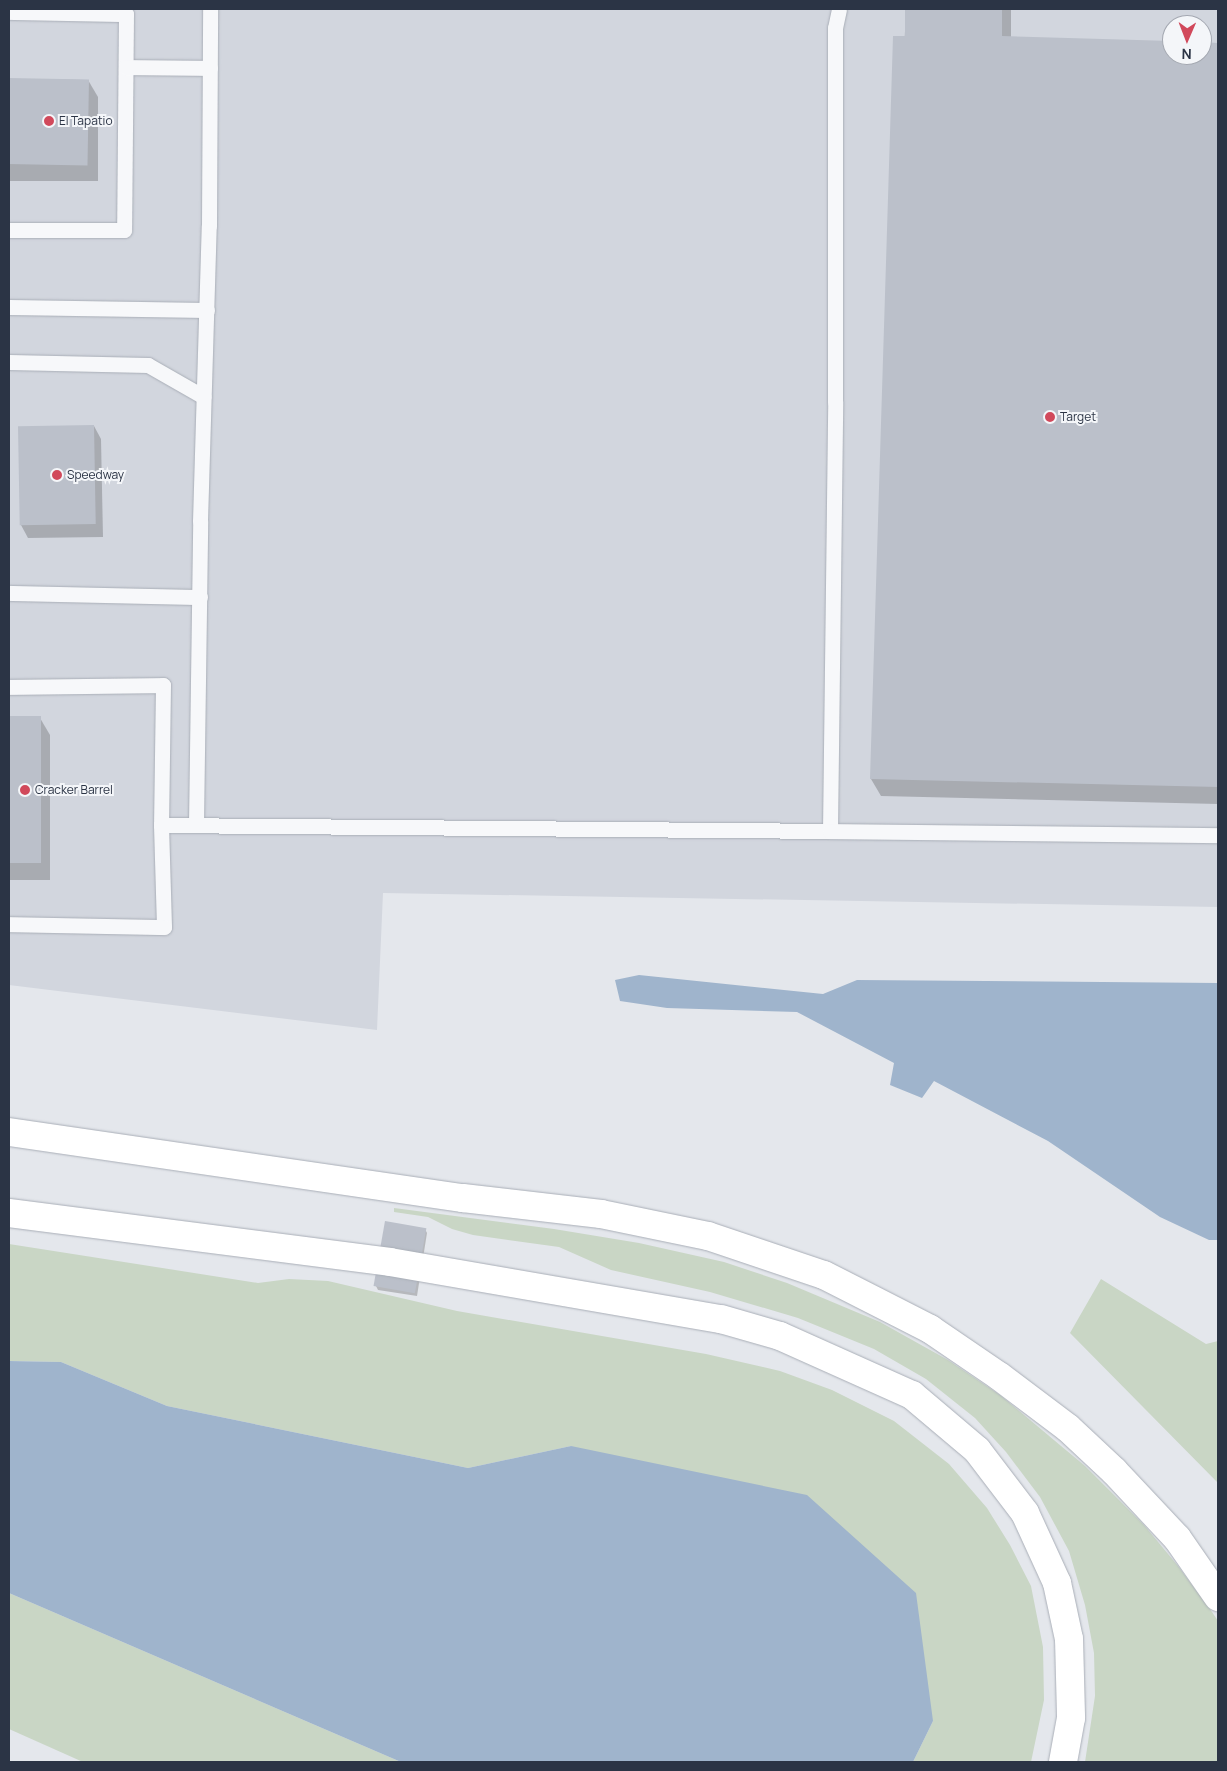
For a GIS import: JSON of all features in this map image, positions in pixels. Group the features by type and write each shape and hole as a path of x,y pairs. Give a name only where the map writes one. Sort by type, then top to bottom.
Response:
{"highway":[{"path":"9,1132 463,1198 601,1214 708,1236 824,1275 930,1329 999,1376 1068,1428 1114,1471 1177,1538 1218,1597"},
{"path":"9,1213 390,1262 721,1319 780,1336 912,1395 977,1450 1026,1513 1057,1583 1069,1639 1071,1718 1063,1762"}],"lane":[{"path":"196,824 207,310 210,9"},
{"path":"830,832 835,402 835,28 839,9"},
{"path":"9,12 126,14 124,230 9,230"},
{"path":"126,67 210,68"},
{"path":"9,307 207,310"},
{"path":"9,362 148,365 204,397"},
{"path":"9,593 200,597"},
{"path":"9,687 163,685 161,825 164,926 9,924"},
{"path":"161,825 1218,835"}],"shaded area":[{"path":"9,9 1218,9 1218,907 383,893 377,1030 9,985"}],"green space":[{"path":"394,1208 554,1229 639,1243 724,1262 787,1283 880,1322 948,1360 1000,1395 1085,1466 1144,1525 1178,1566 1212,1612 1218,1621 1218,1762 1085,1762 1095,1696 1094,1653 1085,1605 1069,1551 1040,1497 1006,1452 975,1418 926,1379 874,1349 798,1318 710,1292 611,1270 559,1247 473,1235 452,1229 428,1217 394,1212"},
{"path":"9,1244 258,1283 289,1279 328,1281 457,1311 706,1354 780,1371 832,1390 894,1421 949,1464 987,1508 1010,1545 1031,1586 1043,1647 1044,1700 1031,1762 913,1762 933,1721 571,1446 468,1468 167,1406 61,1362 9,1361"},
{"path":"1101,1279 1206,1344 1218,1341 1218,1483 1070,1333"},
{"path":"9,1593 401,1762 83,1762 9,1729"}],"water":[{"path":"639,975 823,994 857,980 1218,983 1218,1240 1209,1240 1160,1217 1048,1141 934,1081 922,1098 890,1085 894,1063 797,1012 667,1008 620,1001 615,980"},
{"path":"9,1361 61,1362 167,1406 468,1468 571,1446 807,1495 916,1593 933,1721 913,1762 401,1762 9,1593"}],"building":[{"name":"Target","path":"905,9 1002,9 1002,36 1162,41 1162,65 1212,65 1212,43 1218,43 1218,787 870,779 893,36 905,36"},
{"name":"El Tapatio","path":"9,78 89,79 87,165 9,164"},
{"name":"Speedway","path":"94,425 96,524 20,525 18,426"},
{"name":"Cracker Barrel","path":"9,716 41,716 41,863 9,863"},
{"path":"385,1221 426,1228 415,1293 374,1286"}],"place":[{"name":"El Tapatio","path":"49,121"},
{"name":"Target","path":"1050,417"},
{"name":"Speedway","path":"57,475"},
{"name":"Cracker Barrel","path":"25,790"}]}
